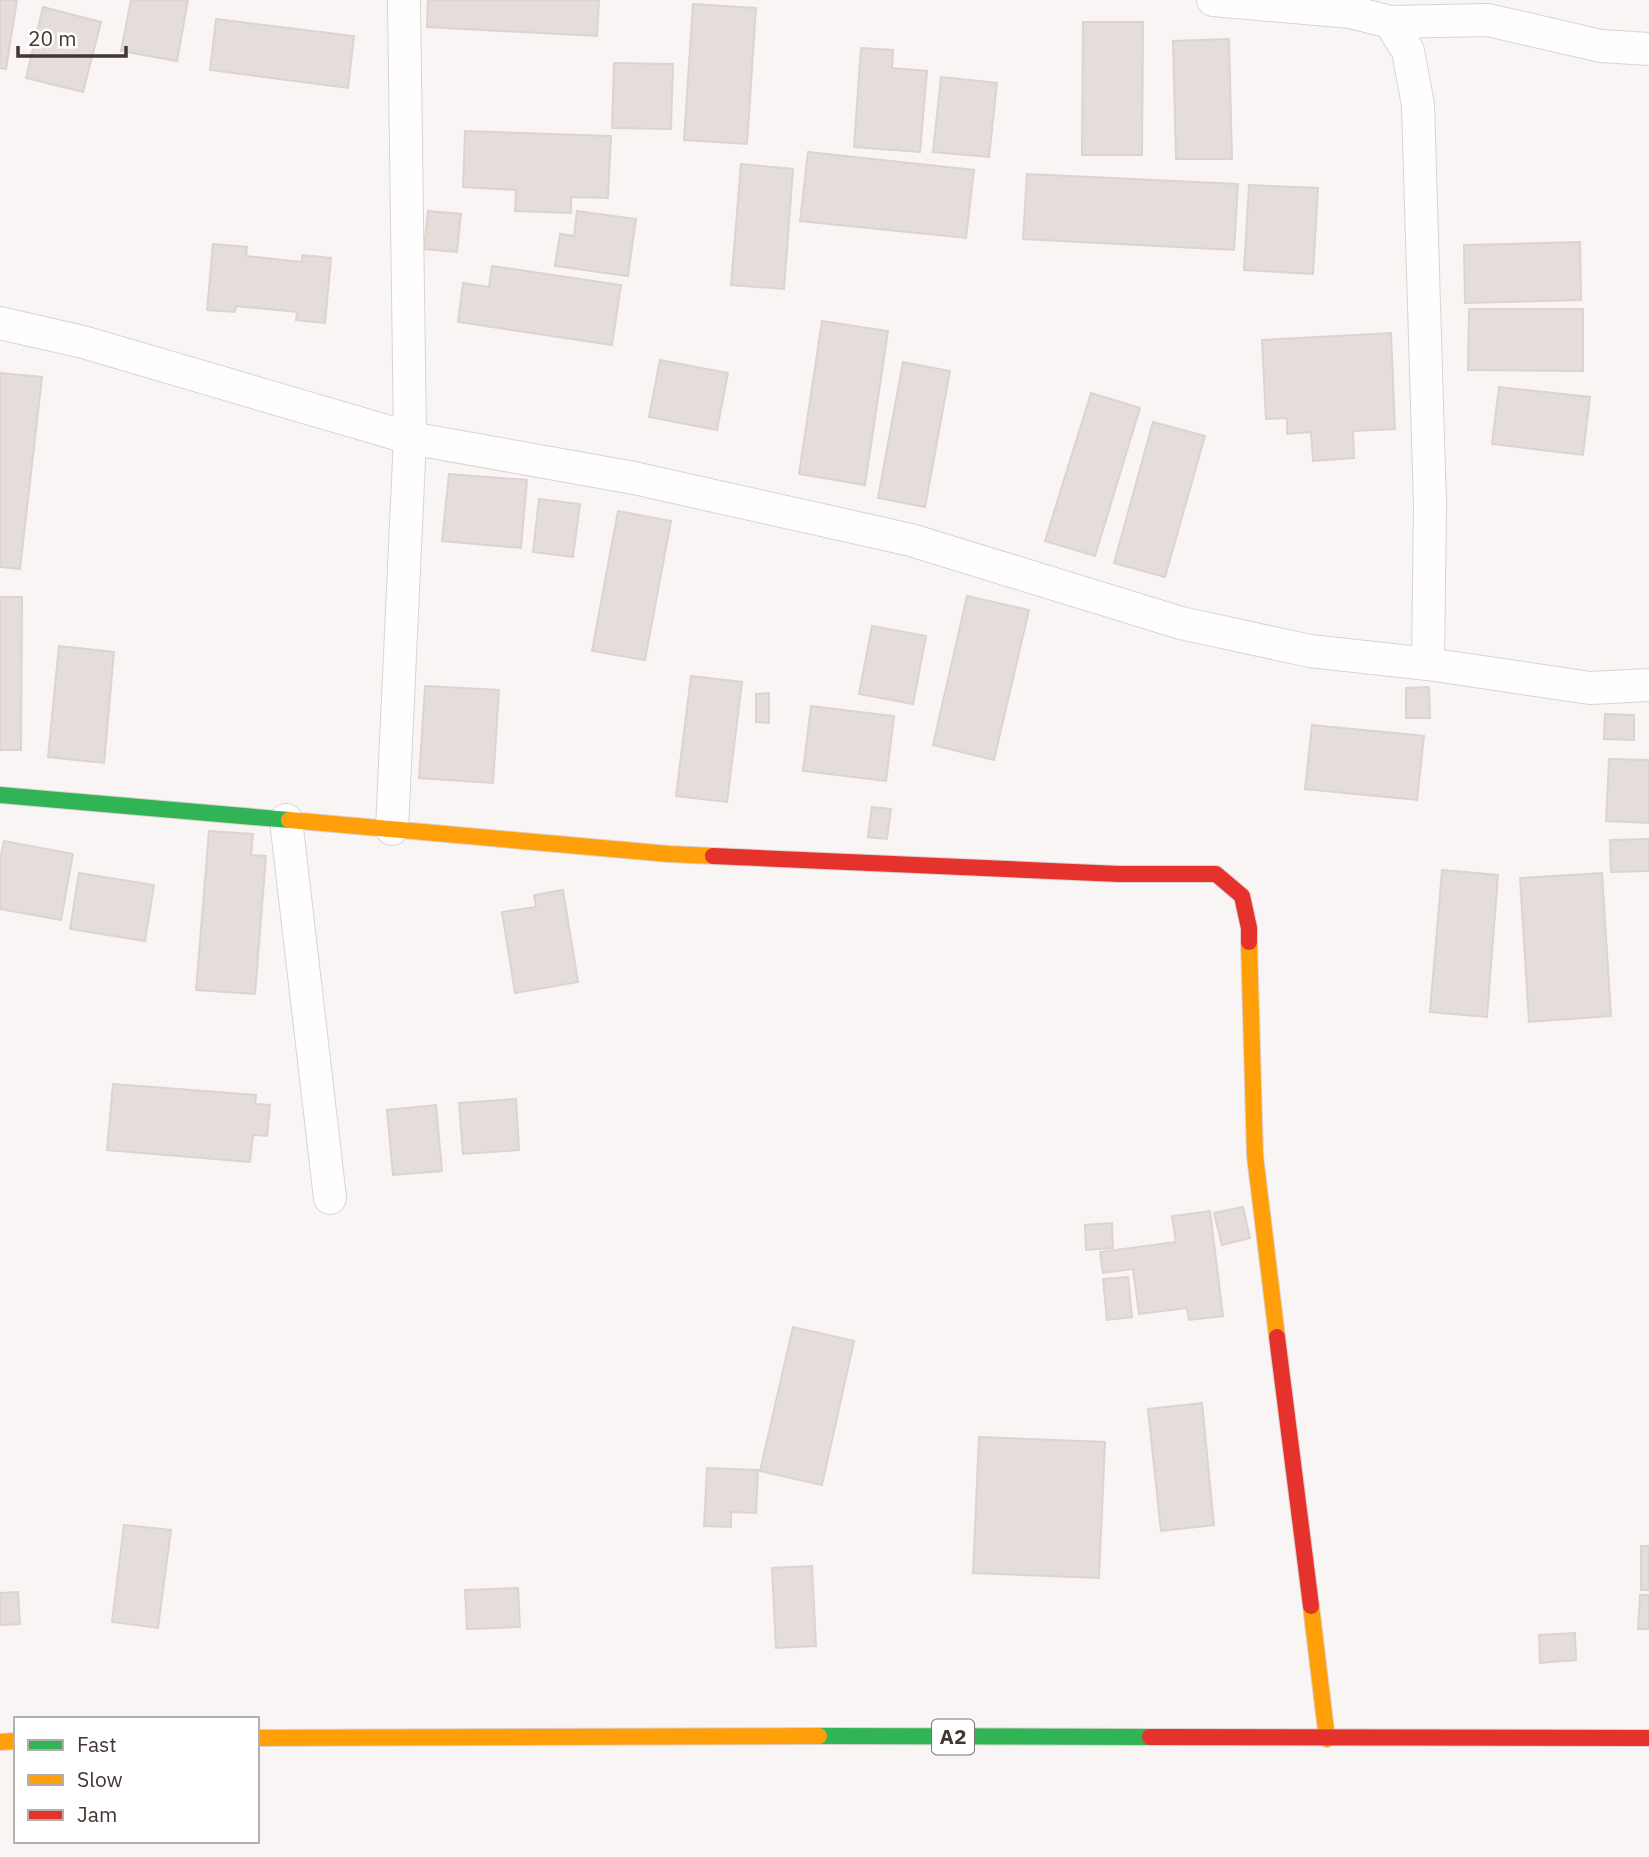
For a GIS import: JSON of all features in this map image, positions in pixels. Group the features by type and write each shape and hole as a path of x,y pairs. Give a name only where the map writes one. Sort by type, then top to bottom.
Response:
{"main road":[{"path":"0,795 670,854 1119,874 1216,874 1242,897 1249,928 1255,1156 1327,1739"},
{"name":"A2","path":"259,1738 509,1734 1327,1739 1649,1738"}],"street":[{"path":"392,829 410,438 404,0"},
{"path":"1213,0 1351,12 1390,22 1488,20 1601,46 1649,49"},
{"path":"1390,22 1408,51 1418,105 1430,504 1428,664"},
{"path":"0,323 83,342 410,438 634,478 911,540 1181,623 1310,651 1428,664 1590,688 1649,685"},
{"path":"286,820 330,1198"}],"building":[{"path":"0,0 17,0 6,69 0,68"},
{"path":"131,0 188,0 177,61 121,51"},
{"path":"428,0 599,0 597,36 427,27"},
{"path":"693,4 756,8 747,144 684,140"},
{"path":"43,7 101,22 83,92 26,78"},
{"path":"216,19 354,36 348,88 210,70"},
{"path":"1083,22 1143,22 1142,155 1082,155"},
{"path":"1229,39 1232,159 1176,159 1173,41"},
{"path":"861,48 893,50 892,68 927,71 920,152 854,147"},
{"path":"614,63 673,64 671,129 612,128"},
{"path":"941,77 997,83 989,157 933,152"},
{"path":"465,131 611,136 608,198 571,197 571,213 515,211 516,190 463,187"},
{"path":"808,152 974,170 966,238 800,221"},
{"path":"741,164 793,169 784,289 731,285"},
{"path":"1027,174 1238,184 1234,250 1023,239"},
{"path":"1249,185 1318,188 1313,274 1244,270"},
{"path":"428,211 461,214 457,252 424,249"},
{"path":"577,211 636,219 628,276 555,266 560,234 574,236"},
{"path":"1580,242 1581,300 1465,303 1464,245"},
{"path":"213,244 247,247 246,256 302,262 302,255 331,258 325,323 296,320 297,312 236,306 235,312 207,310"},
{"path":"492,266 621,285 612,345 458,322 463,283 489,287"},
{"path":"1469,309 1583,309 1583,371 1468,370"},
{"path":"822,321 888,331 865,485 799,474"},
{"path":"1391,333 1395,429 1353,431 1354,458 1313,461 1311,432 1287,434 1287,418 1266,419 1262,340"},
{"path":"660,360 728,373 717,430 649,417"},
{"path":"903,362 950,371 925,507 878,498"},
{"path":"0,373 42,377 20,569 0,567"},
{"path":"1499,387 1590,397 1583,455 1492,444"},
{"path":"1091,393 1140,408 1095,556 1045,541"},
{"path":"1153,422 1205,436 1165,577 1114,563"},
{"path":"449,474 527,480 521,548 442,541"},
{"path":"539,499 580,504 573,557 533,552"},
{"path":"618,511 671,521 645,660 592,651"},
{"path":"967,596 1029,610 994,760 933,745"},
{"path":"0,597 22,597 21,750 0,750"},
{"path":"872,626 926,636 913,704 859,694"},
{"path":"59,646 114,652 104,763 48,757"},
{"path":"691,676 742,682 727,802 676,796"},
{"path":"425,686 499,690 493,783 419,778"},
{"path":"1429,687 1430,718 1406,718 1406,688"},
{"path":"769,693 769,723 756,722 756,694"},
{"path":"811,706 894,716 886,781 803,771"},
{"path":"1605,714 1634,715 1634,740 1604,739"},
{"path":"1312,725 1424,736 1417,800 1305,789"},
{"path":"1609,759 1649,760 1649,823 1606,821"},
{"path":"872,807 891,809 887,839 868,837"},
{"path":"209,831 253,834 251,855 266,856 255,994 196,990"},
{"path":"1649,839 1649,871 1611,872 1610,840"},
{"path":"4,841 73,854 61,920 0,909 0,860"},
{"path":"1442,870 1498,875 1487,1017 1430,1012"},
{"path":"79,873 154,885 145,941 70,929"},
{"path":"1602,873 1611,1016 1529,1022 1520,878"},
{"path":"563,890 578,982 515,993 502,912 536,907 534,895"},
{"path":"113,1084 256,1095 255,1104 270,1105 267,1136 253,1135 250,1162 107,1150"},
{"path":"516,1099 519,1150 463,1154 459,1103"},
{"path":"436,1105 442,1171 393,1175 387,1110"},
{"path":"1243,1207 1250,1238 1222,1245 1214,1213"},
{"path":"1210,1211 1223,1316 1189,1320 1187,1308 1139,1314 1133,1269 1103,1273 1100,1252 1176,1242 1172,1216"},
{"path":"1112,1223 1113,1248 1086,1250 1085,1225"},
{"path":"1128,1277 1132,1317 1107,1320 1103,1279"},
{"path":"793,1327 854,1341 822,1485 760,1471"},
{"path":"1202,1403 1214,1525 1161,1531 1148,1409"},
{"path":"979,1437 1105,1442 1099,1578 973,1573"},
{"path":"707,1468 758,1470 756,1513 731,1512 731,1527 704,1526"},
{"path":"124,1525 171,1530 158,1628 112,1622"},
{"path":"1641,1546 1649,1546 1649,1590 1641,1590"},
{"path":"812,1566 816,1646 776,1648 772,1568"},
{"path":"518,1588 520,1627 467,1629 465,1590"},
{"path":"18,1592 20,1624 0,1625 0,1593"},
{"path":"1640,1595 1649,1595 1649,1629 1638,1629"},
{"path":"1575,1633 1576,1660 1540,1663 1539,1635"}],"traffic: fast":[{"path":"0,795 289,820"},
{"path":"819,1736 1150,1737"}],"traffic: slow":[{"path":"289,820 713,856"},
{"path":"1249,942 1255,1156 1277,1337"},
{"path":"1311,1606 1327,1739"},
{"path":"259,1738 819,1736"},
{"path":"0,1742 14,1741"}],"traffic: jam":[{"path":"713,856 1119,874 1216,874 1242,896 1249,928 1249,942"},
{"path":"1277,1337 1311,1606"},
{"path":"1150,1737 1649,1738"}]}
